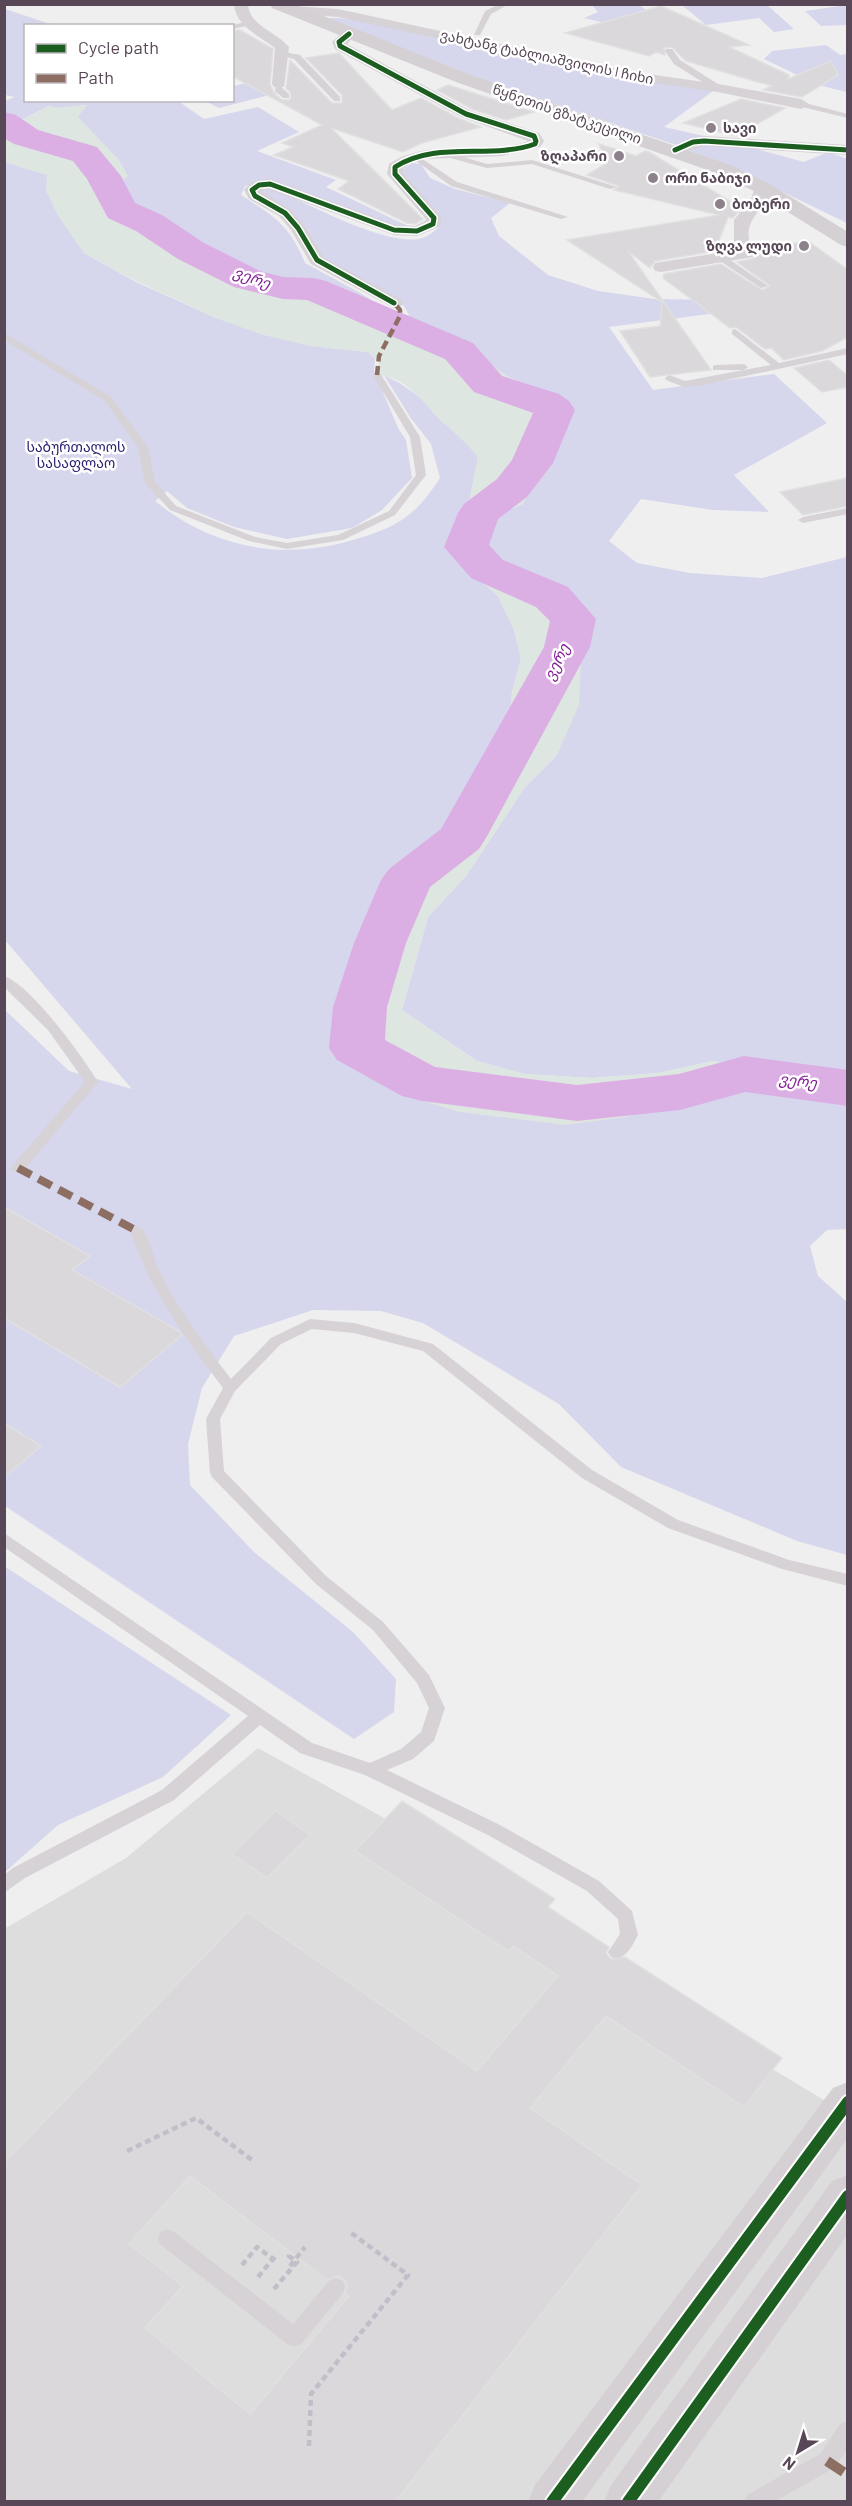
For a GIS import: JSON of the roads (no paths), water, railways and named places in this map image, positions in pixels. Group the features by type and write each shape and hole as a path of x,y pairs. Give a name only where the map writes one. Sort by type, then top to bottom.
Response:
{"main road":[{"name":"წყნეთის გზატკეცილი","path":"290,6 349,34 462,78 675,150 723,169 839,231 848,241"},
{"path":"552,2502 848,2102"},
{"path":"628,2502 848,2196"}],"street":[{"path":"241,4 240,11 249,23 282,47 283,90"},
{"path":"290,6 352,4"},
{"name":"ვახტანგ ტაბლიაშვილის I ჩიხი","path":"290,6 348,14 626,75 718,88 801,104"},
{"path":"349,34 339,42 340,46 466,114 534,136 536,141 528,148 415,156 400,162 395,167 395,174 434,218 433,224 417,231 394,230 270,184 259,185 252,190 255,196 285,213 298,228 317,260 394,303"},
{"path":"675,150 693,142 705,141 848,150"},
{"path":"661,267 747,253 742,245 742,220 760,197 761,188"}],"lane":[{"path":"477,33 488,13 506,4"},
{"path":"234,27 249,23"},
{"path":"669,51 677,62 718,88"},
{"path":"282,53 297,57 337,99"},
{"path":"801,104 848,116"},
{"path":"446,154 487,166 532,162 614,187"},
{"path":"415,156 454,184 564,217"},
{"path":"720,257 764,286"},
{"path":"735,332 775,368"},
{"path":"4,336 108,399 143,447 150,483 172,508 252,539 287,546 340,538 392,513 421,475 415,437 377,375"},
{"path":"669,378 684,384 703,382 848,351"},
{"path":"716,368 775,368"},
{"path":"803,520 848,511"},
{"path":"4,980 28,1000 77,1057 92,1082 18,1168"},
{"path":"137,1231 146,1260 195,1342 230,1388"},
{"path":"371,1770 407,1754 428,1736 437,1708 423,1679 378,1626 321,1580 217,1473 213,1419 230,1388 276,1341 310,1324 354,1328 428,1347 587,1474 673,1524 787,1565 848,1580"},
{"path":"4,1539 306,1748 371,1770 494,1830 593,1886 626,1916 629,1935 617,1952"},
{"path":"4,1886 19,1873 168,1795 259,1716"},
{"path":"167,2238 294,2337 336,2287"},
{"path":"754,2502 827,2461 848,2430"}],"waterway":[{"name":"ვერე","path":"4,122 26,137 85,154 103,176 121,210 149,223 191,251 247,279 283,288 313,289 459,351 488,384 545,403 555,410 532,463 512,488 479,513 466,547 487,569 552,597 573,619 567,647 461,838 407,880 380,943 360,1007 357,1048 422,1083 577,1103 680,1092 744,1074 848,1088"}],"place":[{"name":"სავი","path":"711,128"},
{"name":"ზღაპარი","path":"619,156"},
{"name":"ორი ნაბიჯი","path":"653,178"},
{"name":"ბობერი","path":"720,204"},
{"name":"ზღვა ლუდი","path":"804,246"}],"park label":[{"name":"საბურთალოს სასაფლაო","path":"76,456"}]}
